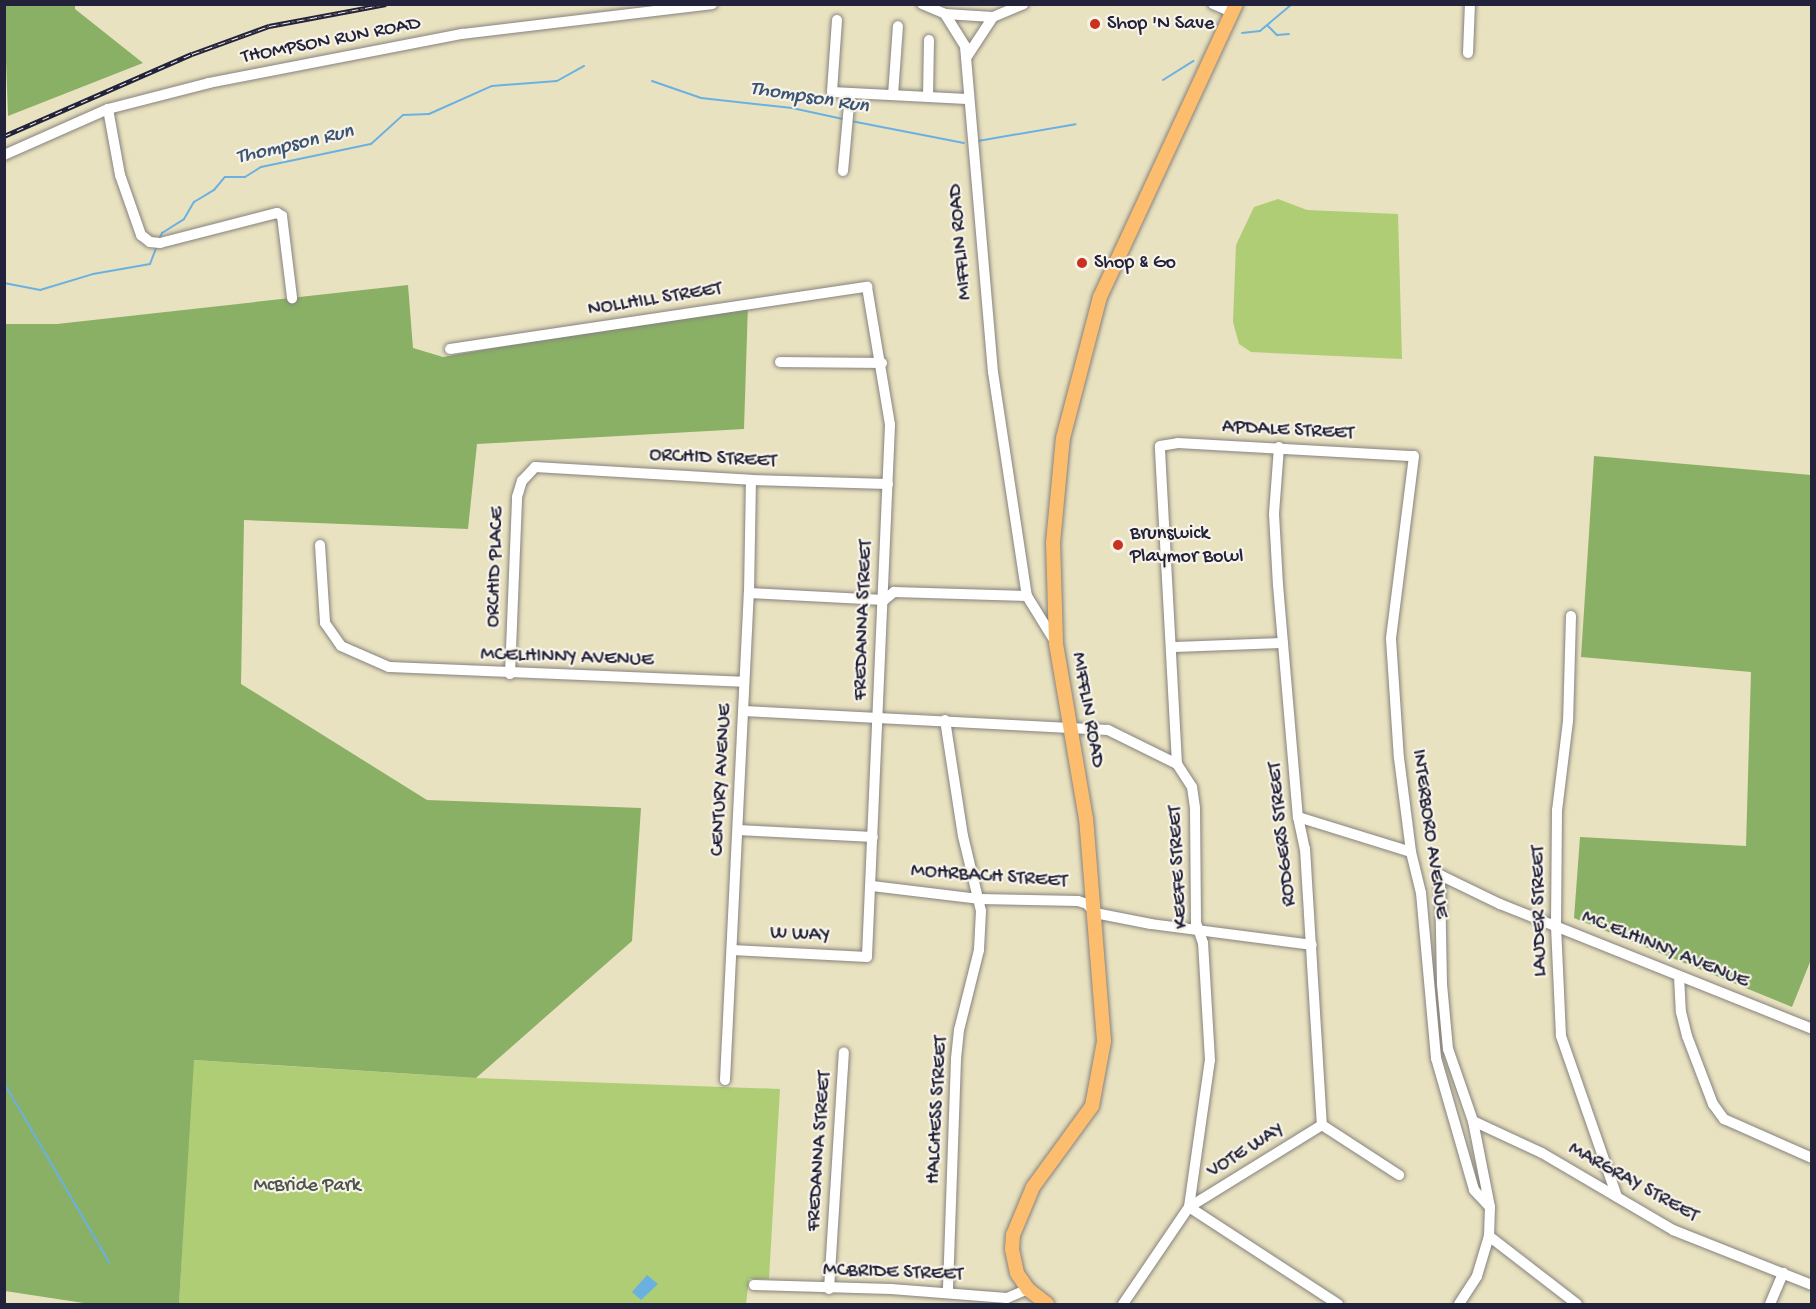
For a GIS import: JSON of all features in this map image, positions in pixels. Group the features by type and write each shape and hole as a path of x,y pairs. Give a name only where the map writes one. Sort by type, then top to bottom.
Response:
{"main road":[{"path":"1056,644 1052,579 1056,490 1067,415 1085,343 1122,245 1234,8"},
{"name":"MIFFLIN ROAD","path":"1047,1305 1028,1289 1017,1273 1011,1249 1019,1215 1033,1187 1084,1119 1102,1067 1104,1041 1086,819 1056,644"}],"street":[{"name":"THOMPSON RUN ROAD","path":"4,155 108,109 209,83 462,34 712,4"},
{"path":"922,4 945,14 993,17 1023,4"},
{"path":"1213,4 1234,8"},
{"path":"1468,53 1470,4"},
{"path":"945,14 962,38 966,58"},
{"path":"966,58 993,17"},
{"path":"837,20 832,92 967,99"},
{"path":"893,95 898,26"},
{"path":"928,98 929,40"},
{"name":"MIFFLIN ROAD","path":"966,58 967,99 993,372 1027,596 1056,644"},
{"path":"843,171 850,94"},
{"path":"108,109 120,175 141,235 155,242 276,213 282,216 292,298"},
{"name":"NOLLHILL STREET","path":"450,349 867,287"},
{"name":"FREDANNA STREET","path":"867,287 882,363 890,425 872,886 867,957"},
{"path":"780,362 882,363"},
{"name":"APDALE STREET","path":"1160,446 1178,443 1414,456"},
{"name":"KEEFE STREET","path":"1160,446 1178,764 1192,788 1195,808 1199,933 1210,1015 1210,1060 1189,1184 1189,1208"},
{"name":"RODGERS STREET","path":"1279,447 1274,514 1298,818 1305,849 1322,1125"},
{"name":"INTERBORO AVENUE","path":"1414,456 1391,639 1399,758 1411,852 1422,893 1436,1058 1474,1190 1490,1207"},
{"name":"ORCHID STREET","path":"535,467 751,480 888,484"},
{"name":"ORCHID PLACE","path":"510,674 517,496 522,481 535,467"},
{"name":"CENTURY AVENUE","path":"725,1080 744,711 751,480"},
{"name":"MCELHINNY AVENUE","path":"320,545 325,623 341,646 389,668 744,682"},
{"path":"749,593 884,600 894,592 1027,596"},
{"name":"LAUDER STREET","path":"1571,616 1568,721 1557,810 1556,926 1561,1036 1617,1197"},
{"path":"1173,647 1283,643"},
{"path":"744,711 1108,730 1178,764"},
{"name":"HALCHESS STREET","path":"945,720 963,836 980,898 979,950 959,1030 956,1059 948,1292"},
{"path":"1298,818 1411,852"},
{"path":"738,830 873,837"},
{"name":"INTERBORO AVENUE","path":"1440,875 1442,984 1448,1049 1473,1121 1490,1207 1489,1236 1477,1276 1460,1305"},
{"name":"MC ELHINNY AVENUE","path":"1440,875 1556,926 1812,1029"},
{"name":"MOHRBACH STREET","path":"872,886 980,898 1078,901 1087,904 1095,913 1199,933 1312,945"},
{"name":"W WAY","path":"732,950 867,957"},
{"path":"1679,976 1680,1012 1713,1104 1724,1119 1812,1158"},
{"name":"FREDANNA STREET","path":"829,1289 844,1052"},
{"name":"MARGRAY STREET","path":"1473,1121 1542,1153 1673,1230 1812,1285"},
{"path":"1322,1125 1399,1175"},
{"name":"VOTE WAY","path":"1189,1208 1322,1125"},
{"path":"1123,1305 1189,1208 1338,1305"},
{"path":"1489,1236 1577,1305"},
{"path":"1770,1305 1783,1273"},
{"name":"MCBRIDE STREET","path":"754,1285 948,1292 1007,1298 1028,1289"}],"green space":[{"path":"4,5 75,5 75,9 143,63 8,116"},
{"path":"1278,199 1307,210 1398,214 1402,359 1251,352 1239,344 1233,322 1236,245 1254,207"},
{"path":"408,285 413,348 443,357 748,304 744,429 477,444 468,529 244,520 241,684 427,800 641,808 632,941 476,1078 194,1060 179,1304 90,1304 5,1291 5,324 57,324"},
{"path":"1594,456 1811,475 1812,957 1792,1007 1574,918 1580,837 1746,846 1751,672 1581,657"},
{"name":"McBride Park","path":"193,1060 476,1078 780,1089 769,1279 749,1279 746,1304 179,1304"}],"water":[{"path":"647,1275 658,1284 641,1300 632,1292"}],"waterway":[{"name":"Thompson Run","path":"1242,33 1260,31 1292,4"},
{"path":"1268,26 1277,35 1289,34"},
{"name":"Thompson Run","path":"1163,80 1193,61"},
{"name":"Thompson Run","path":"159,240 162,233 184,219 194,202 214,190 225,177 245,177 261,167 371,144 403,115 429,114 492,86 557,81 584,66"},
{"name":"Thompson Run","path":"652,81 701,98 792,108 843,119"},
{"name":"Thompson Run","path":"851,121 964,143"},
{"name":"Thompson Run","path":"978,141 1076,124"},
{"name":"Thompson Run","path":"4,283 40,290 93,274 150,264 157,246"},
{"path":"4,1083 109,1262"}],"railway":[{"path":"4,136 192,54 269,26 386,4"}],"place":[{"name":"Shop 'N Save","path":"1095,24"},
{"name":"Shop & Go","path":"1082,263"},
{"name":"Brunswick Playmor Bowl","path":"1118,545"}]}
